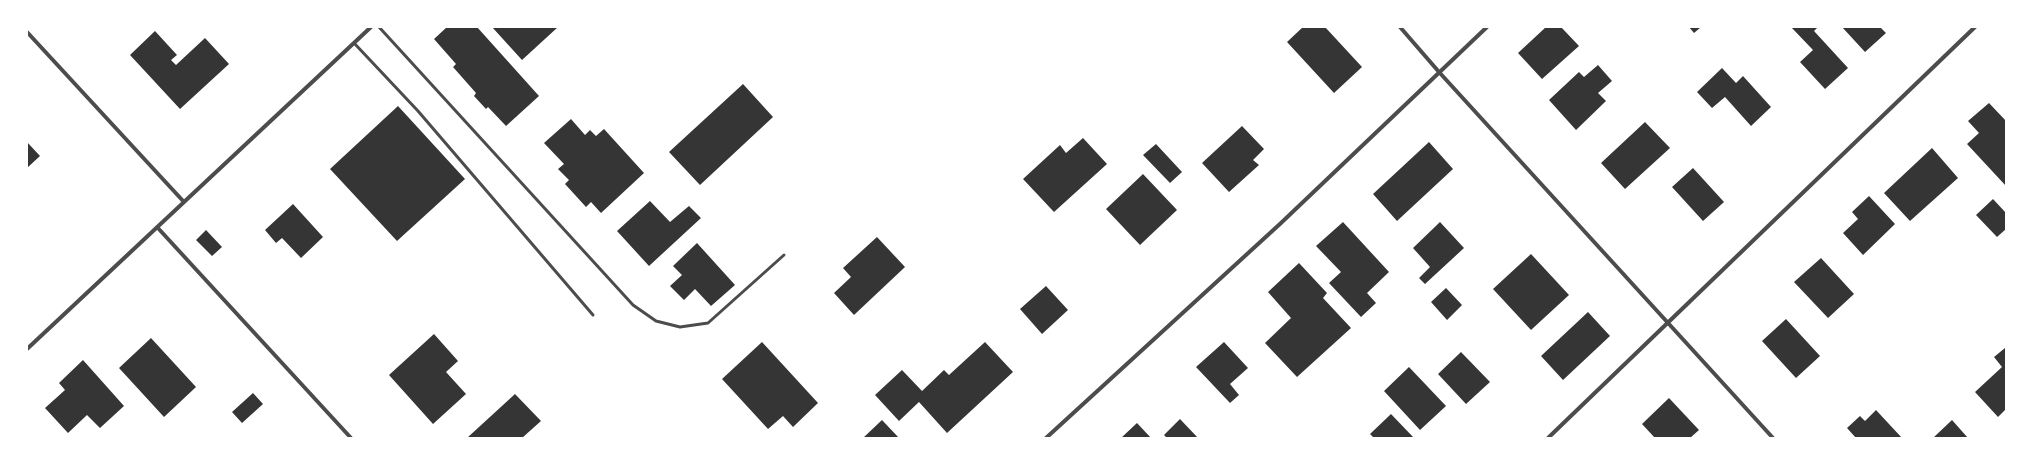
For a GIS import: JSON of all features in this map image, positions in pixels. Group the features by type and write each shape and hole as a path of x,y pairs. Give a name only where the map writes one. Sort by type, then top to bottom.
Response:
{"street":[{"path":"27,349 371,27"},
{"path":"1400,27 1439,72 1773,438"},
{"path":"1046,438 1281,223 1487,27"},
{"path":"1548,438 1975,27"},
{"path":"27,32 184,202"},
{"path":"157,227 351,438"}],"lane":[{"path":"379,27 633,305 656,322 680,327 708,323 784,254"},
{"path":"354,43 423,117 593,315"}],"building":[{"path":"447,27 477,27 539,96 506,126 488,107 486,109 474,96 476,93 453,67 456,64 434,39"},
{"path":"492,27 558,27 522,60"},
{"path":"1303,27 1325,27 1362,67 1334,93 1287,42"},
{"path":"1546,27 1561,27 1579,46 1542,79 1518,53"},
{"path":"1689,27 1701,27 1694,33"},
{"path":"1791,27 1818,27 1814,31 1848,68 1825,89 1800,62 1813,50"},
{"path":"1842,27 1880,27 1886,33 1865,52"},
{"path":"155,31 177,55 171,60 176,65 205,38 229,64 180,109 130,55"},
{"path":"1598,65 1612,81 1598,93 1606,101 1576,130 1549,100 1579,72 1584,77"},
{"path":"1722,68 1736,83 1743,76 1771,107 1751,126 1725,97 1712,108 1697,92"},
{"path":"743,84 773,117 700,185 669,152"},
{"path":"1989,103 2006,121 2006,186 1967,144 1979,133 1968,121"},
{"path":"398,106 465,179 397,241 330,169"},
{"path":"571,119 585,135 590,130 596,136 604,129 644,173 601,213 591,202 586,207 565,184 569,180 558,169 564,164 544,143"},
{"path":"1645,122 1670,148 1625,189 1601,163"},
{"path":"1242,126 1264,149 1253,160 1259,165 1229,192 1202,163"},
{"path":"1083,138 1107,164 1054,212 1023,179 1060,145 1066,153"},
{"path":"27,142 40,156 27,168"},
{"path":"1429,142 1453,169 1397,221 1373,194"},
{"path":"1156,144 1182,172 1170,183 1143,155"},
{"path":"1932,148 1958,178 1910,221 1884,193"},
{"path":"1693,168 1724,202 1703,221 1672,187"},
{"path":"1143,174 1177,210 1140,245 1106,209"},
{"path":"1869,196 1895,224 1863,255 1843,233 1858,219 1852,212"},
{"path":"1993,199 2006,213 2006,229 1997,237 1976,215"},
{"path":"650,201 670,222 689,206 701,218 649,266 617,231"},
{"path":"293,204 323,237 301,258 282,238 276,243 265,230"},
{"path":"1343,222 1389,272 1367,293 1376,303 1361,317 1329,283 1341,272 1316,246"},
{"path":"1440,222 1464,248 1425,284 1419,278 1430,267 1413,248"},
{"path":"206,230 222,247 212,256 196,240"},
{"path":"877,237 905,267 854,315 834,293 851,277 843,268"},
{"path":"697,243 735,285 711,306 695,289 684,300 670,286 682,275 673,266"},
{"path":"1531,254 1569,295 1531,330 1493,289"},
{"path":"1821,258 1854,294 1828,318 1794,282"},
{"path":"1299,263 1327,293 1323,298 1351,328 1297,377 1265,343 1291,318 1268,292"},
{"path":"1046,286 1068,310 1042,334 1020,309"},
{"path":"1446,288 1462,305 1447,320 1431,302"},
{"path":"1588,312 1610,336 1563,380 1541,356"},
{"path":"1786,319 1820,356 1796,378 1762,341"},
{"path":"434,334 458,361 446,372 466,394 433,424 389,375"},
{"path":"151,338 196,387 164,417 119,368"},
{"path":"762,342 818,403 793,427 783,416 768,429 722,379"},
{"path":"985,342 1013,372 947,433 919,402 899,421 875,395 902,370 922,391 944,370 949,375"},
{"path":"1224,342 1248,368 1230,384 1239,395 1230,403 1196,367"},
{"path":"2005,348 2006,409 1998,417 1975,392 2002,367 1994,357"},
{"path":"1461,352 1490,382 1466,404 1438,374"},
{"path":"83,360 124,406 100,428 87,415 68,433 45,408 65,390 59,383"},
{"path":"1409,367 1446,406 1420,430 1384,391"},
{"path":"253,393 263,404 242,423 232,412"},
{"path":"515,394 541,421 522,438 467,438"},
{"path":"1669,398 1699,430 1690,438 1655,438 1642,424"},
{"path":"1876,410 1902,438 1856,438 1847,428 1860,416 1865,421"},
{"path":"1391,414 1414,438 1374,438 1370,434"},
{"path":"1180,419 1198,438 1167,438 1164,435"},
{"path":"882,420 899,438 863,438"},
{"path":"1952,420 1968,438 1933,438"},
{"path":"1137,423 1151,438 1121,438"}]}
